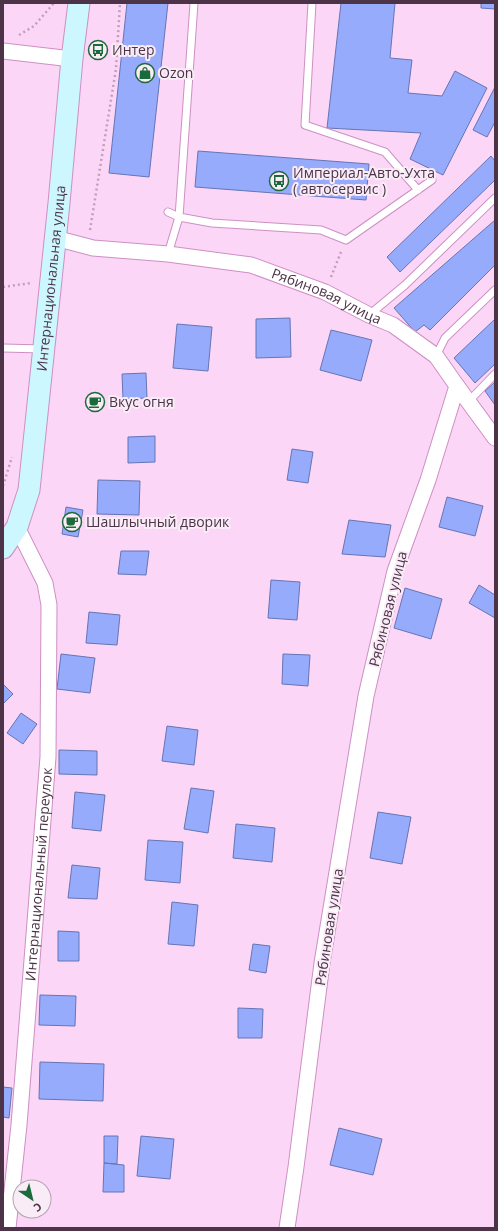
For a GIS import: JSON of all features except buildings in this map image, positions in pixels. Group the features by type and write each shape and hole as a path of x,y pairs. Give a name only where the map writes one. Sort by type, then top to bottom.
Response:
{"main road":[{"name":"Интернациональная улица","path":"3,548 17,527 29,490 72,59 79,3"}],"street":[{"path":"3,51 72,59"},
{"name":"Рябиновая улица","path":"55,238 93,248 168,254 251,265 325,292 369,315 393,325 436,356 457,386 428,480 395,571 366,696 322,963 287,1228"},
{"path":"457,386 495,438"},
{"name":"Интернациональный переулок","path":"8,1228 19,1125 48,757 49,605 45,583 17,527"}],"lane":[{"path":"168,254 179,217 194,3"},
{"path":"312,3 305,124 385,152 418,190"},
{"path":"168,212 179,217 212,223 321,230 346,240 432,180"},
{"path":"369,315 405,284 495,198"},
{"path":"436,356 445,338 495,290"},
{"path":"3,348 43,350"},
{"path":"468,402 495,374"}],"path":[{"path":"15,38 34,26 54,3"},
{"path":"93,248 89,237 116,69 120,3"},
{"path":"325,292 346,240"},
{"path":"3,287 34,282"}],"place":[{"name":"Интер","path":"98,50"},
{"name":"Ozon","path":"145,73"},
{"name":"Империал-Авто-Ухта ( автосервис )","path":"279,181"},
{"name":"Вкус огня","path":"95,402"},
{"name":"Шашлычный дворик","path":"72,522"}]}
